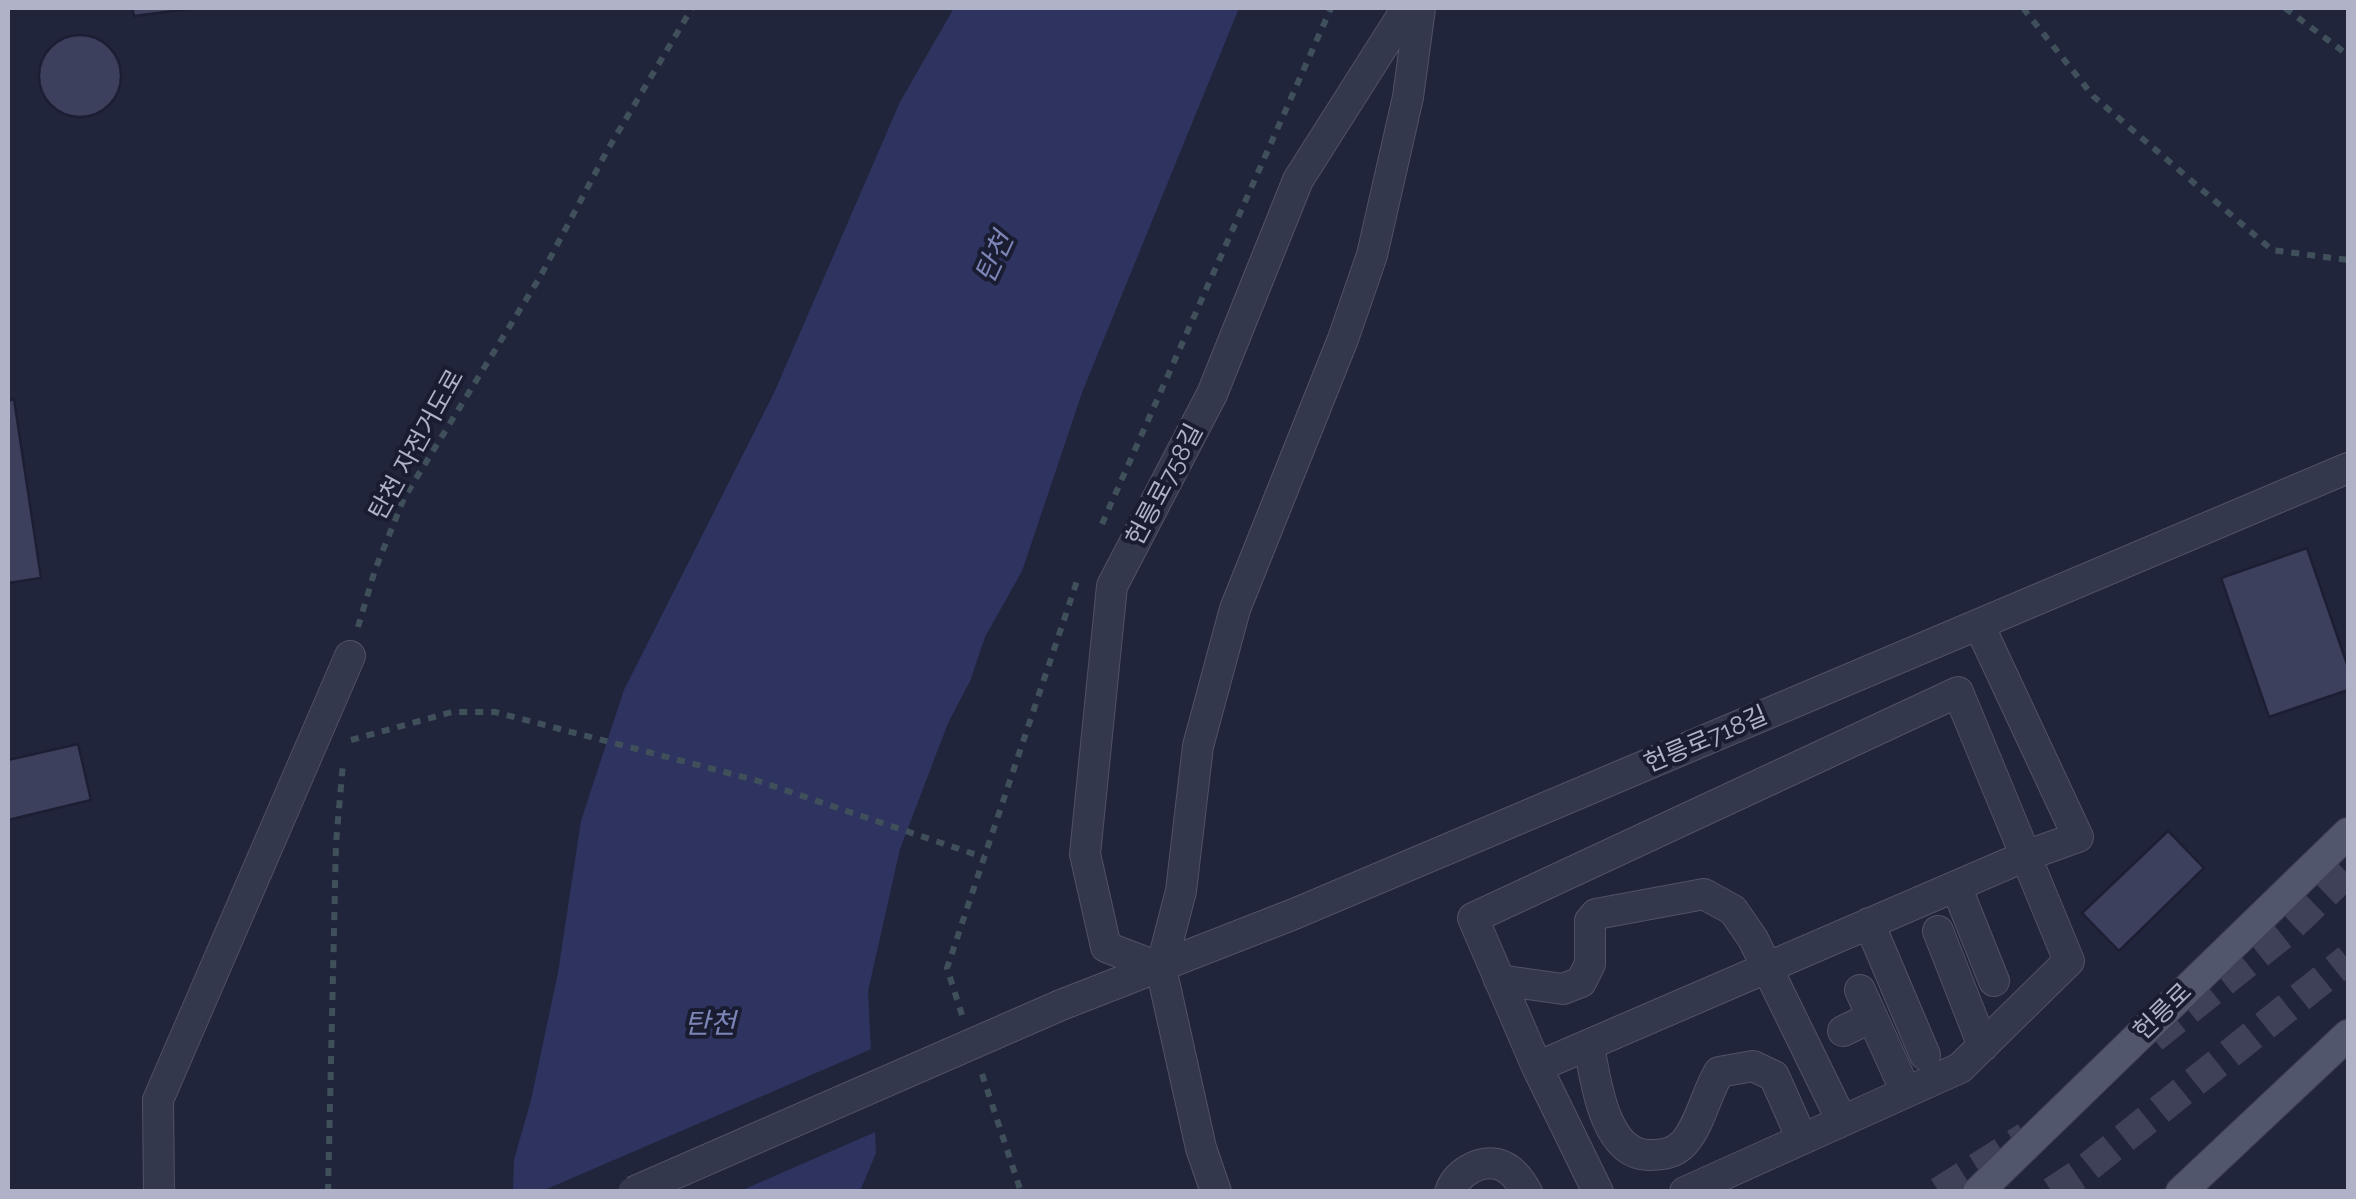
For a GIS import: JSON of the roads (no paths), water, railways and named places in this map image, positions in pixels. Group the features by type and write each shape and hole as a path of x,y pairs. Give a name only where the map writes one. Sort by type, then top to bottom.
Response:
{"main road":[{"name":"헌릉로","path":"1978,1192 2348,832"},
{"path":"2182,1192 2348,1035"}],"street":[{"name":"헌릉로758길","path":"1161,968 1106,946 1084,854 1112,586 1212,394 1298,180 1408,8"},
{"path":"1216,1192 1201,1148 1161,968 1181,891 1198,746 1235,608 1372,255 1394,170 1420,8"},
{"name":"헌릉로718길","path":"634,1192 1061,1005 1161,968 2348,468"},
{"path":"1537,1067 2028,855 2078,838 1979,625"},
{"path":"159,1192 158,1100 350,656"},
{"path":"1598,1192 1537,1067 1472,918 1958,692 2069,961 1960,1068 1684,1192"},
{"path":"1956,886 1997,946 1994,981"},
{"path":"1500,980 1563,988 1581,982 1590,964 1590,922 1596,914 1704,894 1732,910 1768,967 1842,1121"},
{"path":"1869,923 1983,1046"},
{"path":"1925,1055 1938,931"},
{"path":"1843,1031 1866,1004 1906,1092"},
{"path":"1589,1045 1605,1116 1621,1142 1640,1154 1666,1155 1682,1145 1720,1072 1753,1066 1774,1076 1802,1139"},
{"path":"1450,1192 1452,1184 1468,1168 1496,1164 1516,1174 1527,1192"}],"water":[{"name":"탄천","path":"954,8 1239,8 1083,390 1022,571 985,637 900,849 868,991 876,1153 860,1191 513,1192 514,1160 558,973 581,821 624,690 774,393 900,102"}],"tunnel":[{"path":"2153,1038 2282,935 2348,872"},
{"path":"2052,1192 2348,959"},
{"path":"1939,1192 2026,1137"}]}
